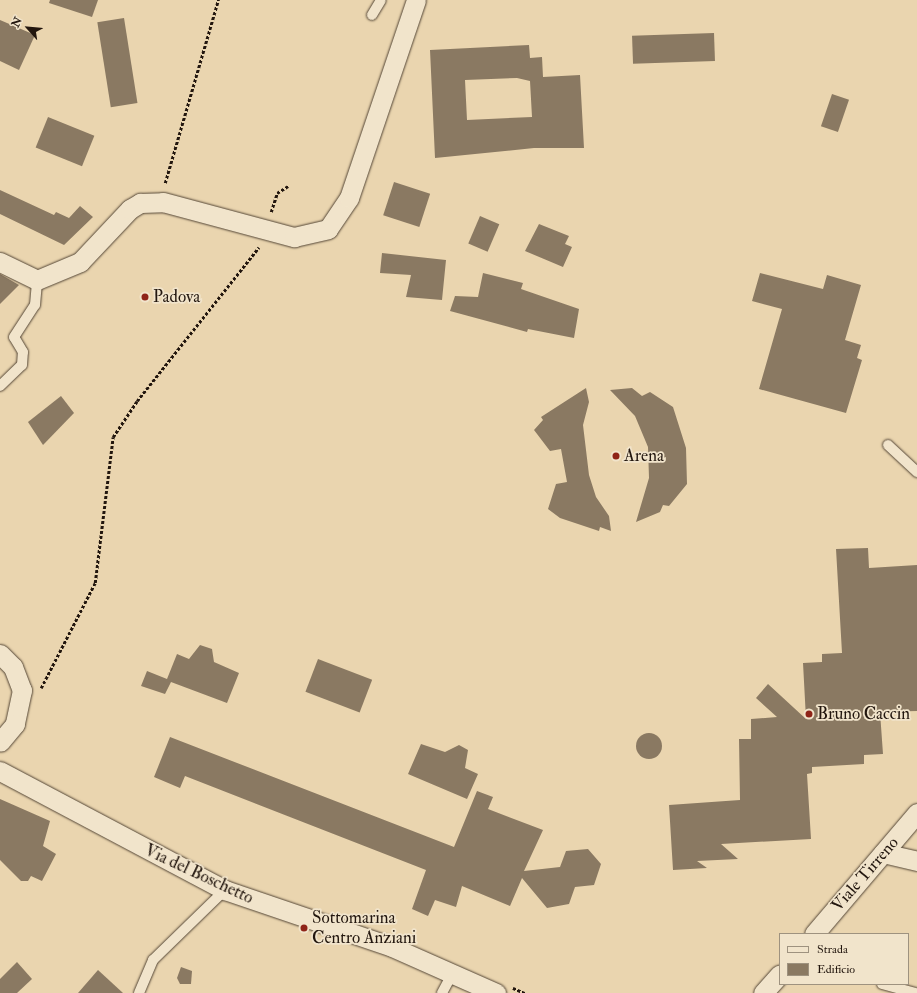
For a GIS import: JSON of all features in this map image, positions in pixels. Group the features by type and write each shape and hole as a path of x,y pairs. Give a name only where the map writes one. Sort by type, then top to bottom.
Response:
{"street":[{"path":"0,262 37,280 80,262 130,209 140,203 163,202 265,232 294,237 328,229 349,198 416,0"},
{"path":"0,654 13,667 22,690 15,724 0,742"},
{"name":"Via del Boschetto","path":"0,771 226,890 392,948 496,993"},
{"name":"Viale Tirreno","path":"815,933 917,813"},
{"path":"883,853 917,861"},
{"path":"763,993 779,975"}],"lane":[{"path":"372,15 381,0"},
{"path":"0,386 22,365 23,352 14,336 35,305 37,280"},
{"path":"888,445 917,472"},
{"path":"139,993 153,960 226,890"},
{"path":"442,993 452,974"},
{"path":"886,985 915,993"}],"path":[{"path":"165,183 218,0"},
{"path":"40,690 95,583 113,437 137,400 252,260 265,232 277,193 288,186"}],"building":[{"path":"50,0 98,0 92,17 49,3"},
{"path":"124,18 137,103 111,107 97,22"},
{"path":"0,20 35,35 19,70 0,61"},
{"path":"714,33 715,61 633,64 632,36"},
{"path":"529,45 530,58 542,57 543,77 580,75 584,148 534,148 435,158 430,50","holes":["517,78 530,81 532,117 467,120 465,80"]},
{"path":"832,94 849,100 838,132 821,126"},
{"path":"48,117 94,136 82,166 36,148"},
{"path":"394,182 430,194 419,227 383,215"},
{"path":"0,190 54,215 56,212 69,218 80,206 93,217 64,245 0,214"},
{"path":"480,216 499,224 488,252 468,244"},
{"path":"539,224 569,236 565,244 572,247 563,267 525,251"},
{"path":"382,253 446,260 442,300 406,297 411,275 380,273"},
{"path":"483,273 523,283 521,289 579,309 574,338 528,329 527,332 450,311 455,296 478,297"},
{"path":"760,273 823,289 827,275 861,285 845,340 861,345 857,358 862,360 846,413 759,389 782,309 752,301"},
{"path":"0,274 19,285 0,304"},
{"path":"586,388 589,402 583,425 589,475 596,497 609,516 611,531 600,527 599,531 560,518 548,509 556,484 567,482 561,449 550,451 534,430 543,420 541,417"},
{"path":"632,388 642,396 650,392 673,407 686,448 687,484 669,506 663,505 660,512 636,522 649,478 648,447 635,416 610,390"},
{"path":"61,396 74,413 43,445 28,422"},
{"path":"868,548 869,568 917,565 917,711 880,712 883,754 864,755 864,764 812,767 812,773 807,774 811,839 721,844 738,859 697,861 707,868 673,870 669,805 740,800 739,739 751,739 751,719 777,717 756,698 768,684 806,719 803,663 822,662 822,654 842,653 836,549"},
{"path":"200,645 212,649 214,662 239,673 227,703 171,682 165,694 141,686 147,671 167,679 177,654 189,659"},
{"path":"318,659 372,680 360,712 305,692"},
{"path":"649,733 658,737 662,746 658,755 649,759 640,755 636,746 640,737"},
{"path":"170,737 454,847 477,791 493,797 488,809 543,830 524,871 560,867 566,851 588,849 601,864 594,885 575,887 569,904 547,908 522,878 510,906 462,886 456,907 435,900 428,916 412,909 426,870 185,776 180,788 154,777"},
{"path":"421,744 445,752 459,745 468,750 465,768 478,774 467,799 408,774"},
{"path":"0,799 50,821 43,846 56,854 42,881 31,876 28,881 21,881 0,860"},
{"path":"17,962 32,979 17,993 0,993 0,979"},
{"path":"181,967 192,971 191,984 180,984 177,978"},
{"path":"98,970 123,993 78,993"}],"place":[{"name":"Padova","path":"145,297"},
{"name":"Arena","path":"616,456"},
{"name":"Bruno Caccin","path":"809,714"},
{"name":"Sottomarina Centro Anziani","path":"304,928"}]}
